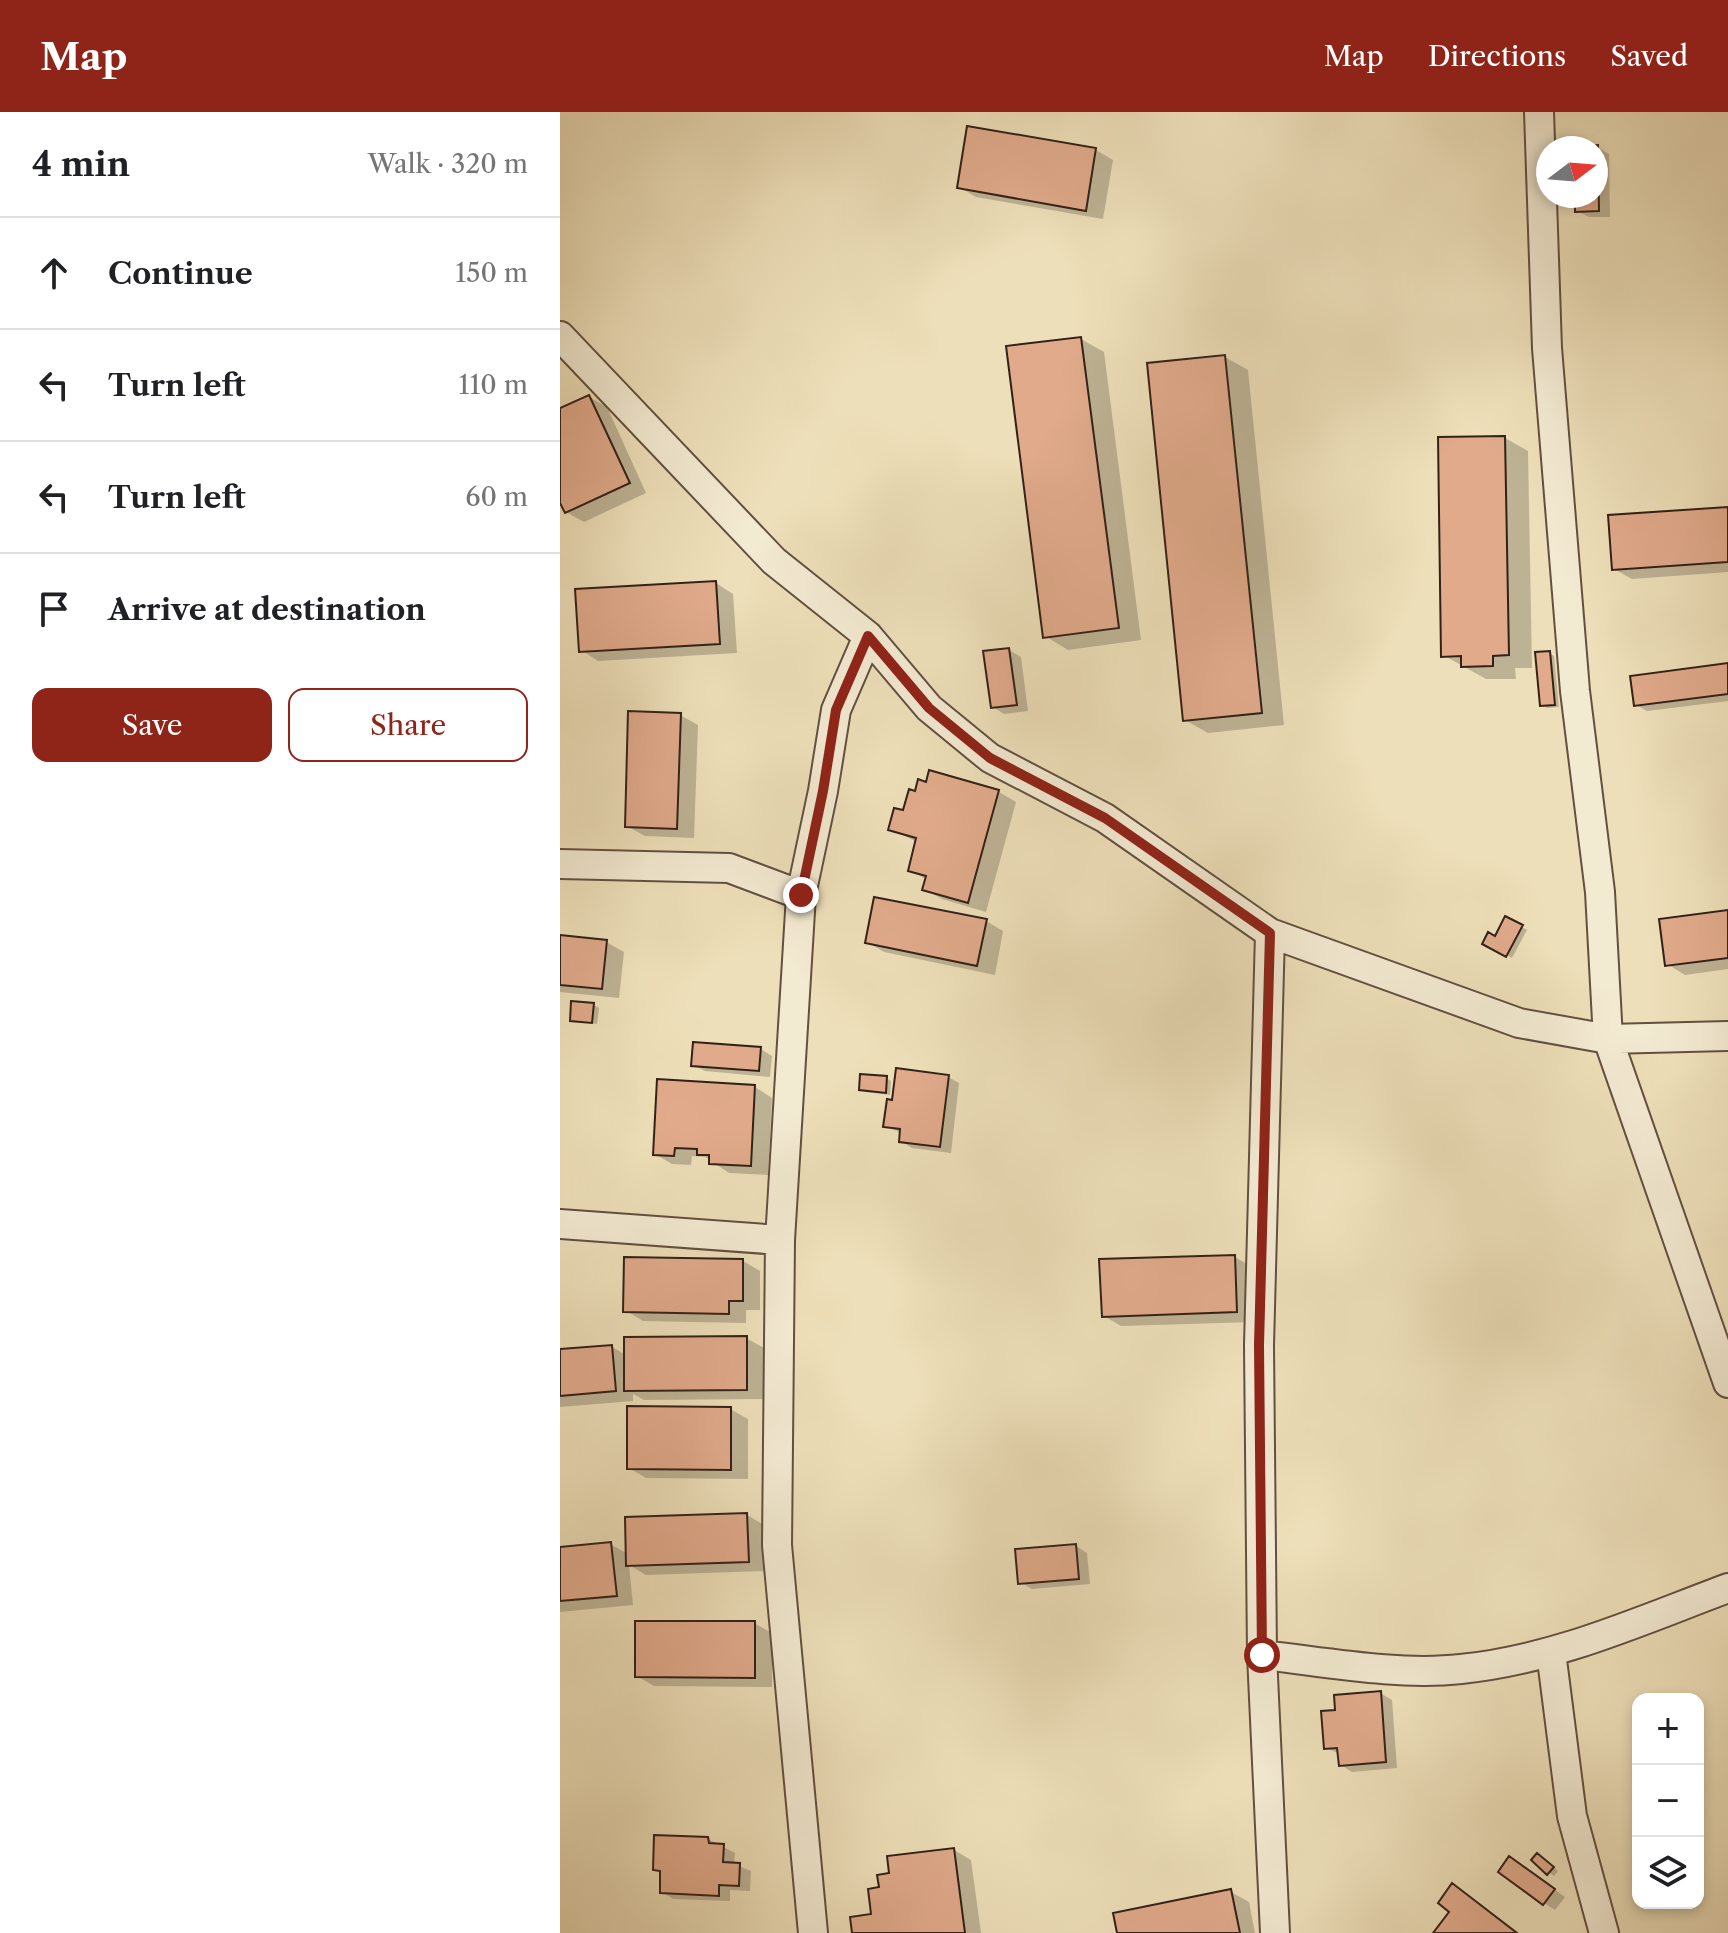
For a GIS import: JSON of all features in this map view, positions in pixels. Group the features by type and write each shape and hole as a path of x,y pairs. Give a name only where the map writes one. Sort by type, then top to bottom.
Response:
{"street":[{"path":"1539,112 1547,348 1575,691 1600,892 1608,1039 1728,1383"},
{"path":"560,336 774,561 868,636 929,708 990,758 1105,818 1270,933 1519,1023 1608,1039 1728,1036"},
{"path":"813,1933 777,1545 780,1240 801,895 836,710 868,636"},
{"path":"560,864 729,868 801,895"},
{"path":"1270,933 1259,1345 1262,1655 1275,1933"},
{"path":"560,1224 780,1240"},
{"path":"1262,1655 1403,1669 1461,1669 1551,1652 1728,1588"},
{"path":"1551,1652 1572,1816 1604,1933"}],"building":[{"path":"967,126 1096,148 1086,211 957,188"},
{"path":"1575,208 1599,208 1599,211 1575,212"},
{"path":"1081,337 1119,628 1043,638 1006,346"},
{"path":"1225,355 1262,713 1183,721 1147,363"},
{"path":"589,395 630,483 565,513 560,503 560,408"},
{"path":"1505,436 1509,655 1493,656 1493,666 1461,667 1461,656 1441,657 1438,437"},
{"path":"1728,507 1728,562 1612,570 1608,515"},
{"path":"716,581 720,644 579,652 575,589"},
{"path":"1009,648 1017,705 991,708 983,651"},
{"path":"1550,651 1555,705 1540,706 1535,652"},
{"path":"1728,663 1728,694 1634,706 1630,676"},
{"path":"628,711 681,713 677,829 625,827"},
{"path":"929,770 999,790 968,903 922,890 926,876 908,871 916,838 888,830 894,808 903,810 909,789 915,791 918,779 926,782"},
{"path":"874,897 987,919 977,966 865,943"},
{"path":"1728,910 1728,958 1665,966 1659,919"},
{"path":"1505,916 1523,925 1506,957 1482,944 1488,932 1495,936"},
{"path":"560,935 607,940 602,989 560,985"},
{"path":"571,1001 594,1003 592,1023 570,1021"},
{"path":"693,1042 761,1047 759,1071 691,1066"},
{"path":"896,1068 949,1075 940,1147 899,1142 900,1129 883,1127 887,1099 892,1100"},
{"path":"860,1074 887,1076 886,1093 859,1090"},
{"path":"657,1079 755,1085 751,1166 709,1164 709,1155 697,1155 697,1149 675,1148 674,1156 653,1155"},
{"path":"1235,1255 1237,1312 1102,1317 1099,1259"},
{"path":"624,1257 743,1259 743,1301 729,1301 729,1314 623,1312"},
{"path":"747,1336 747,1390 624,1391 624,1337"},
{"path":"612,1345 616,1391 560,1396 560,1349"},
{"path":"627,1406 731,1407 731,1470 627,1469"},
{"path":"747,1513 749,1562 626,1566 625,1517"},
{"path":"611,1542 617,1596 560,1601 560,1547"},
{"path":"1076,1544 1079,1579 1018,1584 1015,1549"},
{"path":"635,1621 755,1621 755,1678 635,1677"},
{"path":"1381,1691 1386,1762 1339,1766 1337,1748 1324,1749 1321,1711 1335,1710 1334,1695"},
{"path":"654,1835 708,1837 709,1843 724,1844 723,1862 740,1863 739,1886 719,1885 719,1896 660,1893 660,1871 653,1870"},
{"path":"954,1848 965,1933 852,1933 850,1917 871,1914 868,1889 879,1887 877,1875 889,1873 887,1856"},
{"path":"1537,1853 1554,1867 1547,1875 1531,1860"},
{"path":"1509,1856 1555,1889 1543,1905 1498,1872"},
{"path":"1452,1883 1517,1933 1433,1933 1449,1912 1438,1903"},
{"path":"1231,1889 1240,1933 1117,1933 1113,1913"}],"route":[{"path":"801,895 836,710 868,636 929,708 990,758 1105,818 1270,933 1259,1345 1262,1655"}]}
